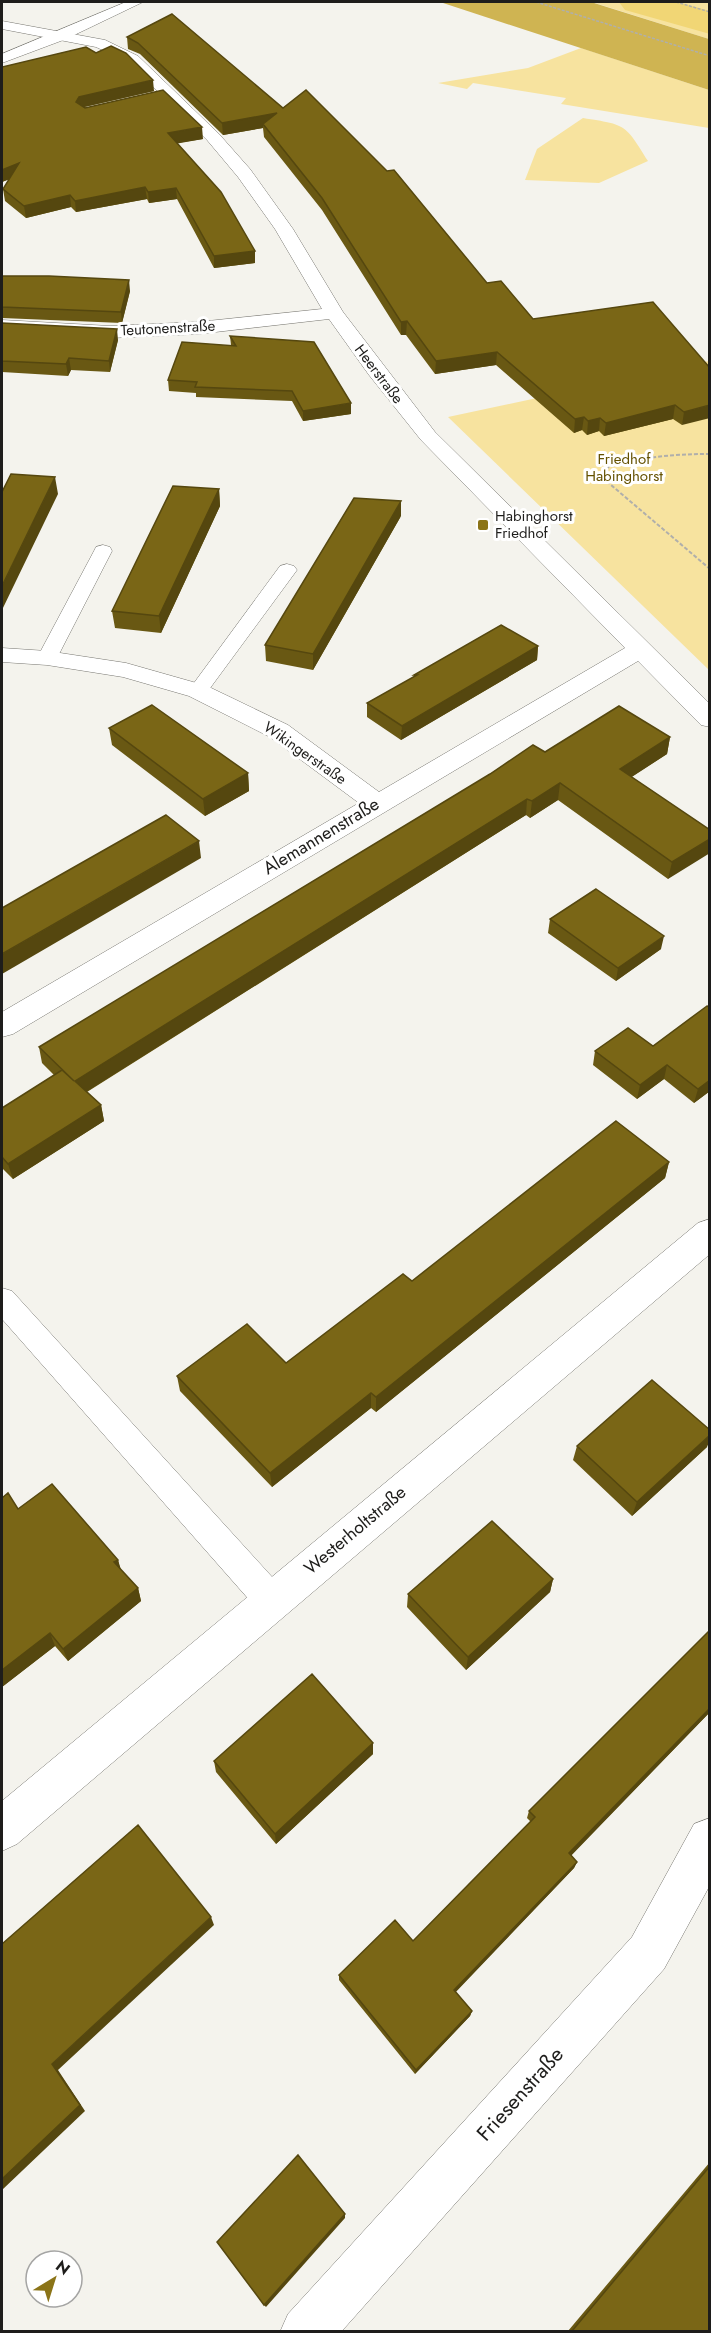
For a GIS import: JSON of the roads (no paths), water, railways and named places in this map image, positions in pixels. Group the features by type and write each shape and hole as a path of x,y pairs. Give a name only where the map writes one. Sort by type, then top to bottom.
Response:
{"street":[{"path":"2,58 61,36 136,2"},
{"name":"Heerstraße","path":"2,25 99,43 121,51 133,59 163,96 213,137 244,173 284,229 334,313 376,371 428,435 710,719"},
{"name":"Teutonenstraße","path":"2,326 110,332 198,328 334,313"},
{"name":"Alemannenstraße","path":"2,1026 640,649"},
{"name":"Wikingerstraße","path":"2,655 47,658 126,670 198,691 279,731 376,803"},
{"name":"Westerholtstraße","path":"2,1829 710,1233"},
{"name":"Friesenstraße","path":"306,2331 648,1953 710,1840"}],"lane":[{"path":"47,658 103,551"},
{"path":"198,691 287,570"},
{"path":"2,1300 272,1600"}],"waterway":[{"path":"638,2 710,23"}],"place":[{"name":"Habinghorst Friedhof","path":"483,525"}],"park label":[{"name":"Friedhof Habinghorst","path":"624,468"}]}
